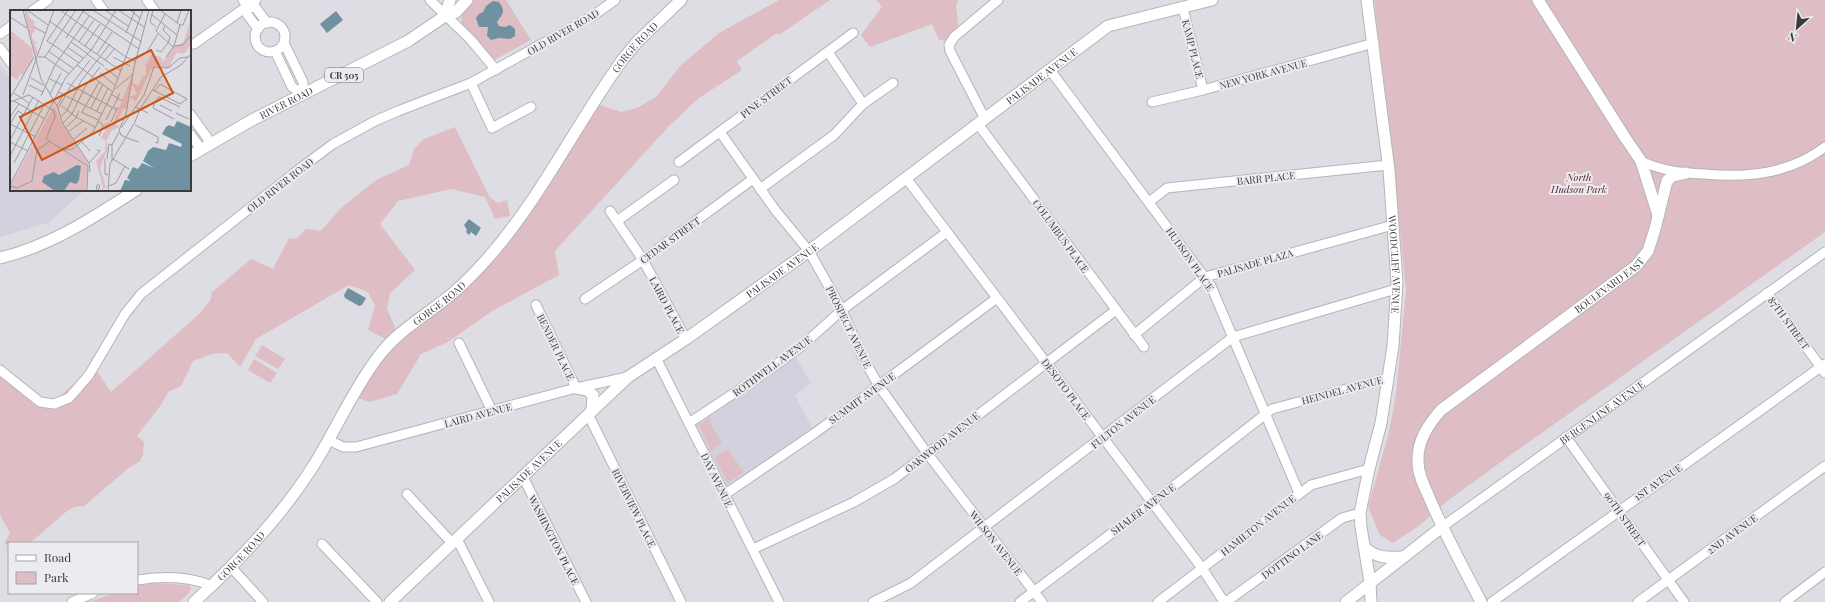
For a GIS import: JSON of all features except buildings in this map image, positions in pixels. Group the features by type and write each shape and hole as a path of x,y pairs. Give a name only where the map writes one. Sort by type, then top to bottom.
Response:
{"main road":[{"path":"445,16 450,0"},
{"name":"RIVER ROAD","path":"191,155 211,143 303,94 402,45 445,16 456,12 467,0"},
{"name":"GORGE ROAD","path":"194,602 231,567 278,515 311,470 378,357 398,334 457,290 489,257 538,192 623,58 637,42 681,0"},
{"name":"PALISADE AVENUE","path":"390,602 628,377 686,339 809,251 1108,26 1212,0"},
{"name":"WOODCLIFF AVENUE","path":"1367,0 1374,43 1388,165 1396,289 1393,346 1381,423 1369,469 1360,513 1370,582 1371,602"},
{"path":"1538,0 1621,132 1641,161 1658,216"},
{"name":"BOULEVARD EAST","path":"1481,602 1442,527 1420,476 1418,462 1421,438 1430,423 1441,410 1636,266 1648,251 1668,180 1672,176 1686,173"},
{"path":"0,258 38,246 65,233 104,212 135,191"},
{"path":"576,388 587,390 594,395 590,412"},
{"name":"BERGENLINE AVENUE","path":"1346,602 1442,527"},
{"path":"1364,547 1371,554 1379,557 1403,557"}],"street":[{"path":"33,10 48,0"},
{"path":"96,0 103,10"},
{"path":"147,0 154,10"},
{"path":"191,44 194,44 245,3 256,0"},
{"path":"430,0 471,40 496,70"},
{"name":"OLD RIVER ROAD","path":"0,370 40,402 54,404 62,402 74,394 89,375 125,314 141,294 298,170 334,144 375,121 471,83 594,15 615,0"},
{"name":"COLUMBUS PLACE","path":"998,0 954,37 949,45 952,54 982,122 1144,347"},
{"path":"245,3 256,8 267,23"},
{"path":"245,3 247,14 258,29"},
{"name":"KAMP PLACE","path":"1182,8 1203,90"},
{"path":"284,43 275,51 265,51 260,48 256,39 258,29 267,23 275,23 281,28 285,35 284,43 303,82 303,94"},
{"path":"0,34 10,27"},
{"name":"PINE STREET","path":"679,162 853,33"},
{"name":"NEW YORK AVENUE","path":"1152,102 1203,90 1374,43"},
{"path":"0,48 10,63"},
{"path":"275,51 292,87 303,94"},
{"path":"828,52 863,104"},
{"name":"HUDSON PLACE","path":"1050,70 1210,286 1299,493"},
{"path":"471,83 492,128 531,107"},
{"path":"760,189 834,135 863,104 893,83"},
{"path":"191,115 211,143"},
{"name":"PROSPECT AVENUE","path":"720,132 776,211 809,251 842,310 862,356 879,386 950,483"},
{"path":"191,135 201,149"},
{"path":"1641,161 1658,168 1686,173 1730,176 1762,174 1803,162 1825,147"},
{"name":"BARR PLACE","path":"1149,202 1167,188 1388,165"},
{"name":"DESOTO PLACE","path":"906,178 1202,568 1225,602"},
{"name":"CEDAR STREET","path":"585,299 643,260 753,179"},
{"path":"617,221 674,180"},
{"name":"LAIRD PLACE","path":"610,211 643,260 686,339"},
{"name":"PALISADE PLAZA","path":"1134,335 1204,277 1393,225"},
{"name":"ROTHWELL AVENUE","path":"689,423 763,374 803,345 842,310 947,232"},
{"name":"BERGENLINE AVENUE","path":"1442,527 1825,252"},
{"name":"FULTON AVENUE","path":"873,602 911,583 1233,337 1396,289"},
{"name":"87TH STREET","path":"1767,293 1824,368"},
{"name":"SUMMIT AVENUE","path":"724,495 815,433 997,298"},
{"name":"BENDER PLACE","path":"536,306 576,388"},
{"name":"OAKWOOD AVENUE","path":"753,549 876,490 894,479 1116,310"},
{"path":"459,343 492,411"},
{"name":"DAY AVENUE","path":"656,358 779,602"},
{"name":"1ST AVENUE","path":"1492,602 1619,510 1824,368"},
{"name":"LAIRD AVENUE","path":"329,440 343,447 356,447 576,388 628,377"},
{"name":"HEINDEL AVENUE","path":"1265,414 1272,410 1296,402 1388,378"},
{"name":"RIVERVIEW PLACE","path":"590,412 681,602"},
{"name":"SHALER AVENUE","path":"1020,602 1152,503 1265,414"},
{"name":"90TH STREET","path":"1566,437 1684,602"},
{"name":"2ND AVENUE","path":"1638,602 1825,466"},
{"name":"HAMILTON AVENUE","path":"1158,602 1311,485 1369,469"},
{"name":"WASHINGTON PLACE","path":"523,477 586,602"},
{"name":"WILSON AVENUE","path":"950,483 1042,602"},
{"path":"407,494 454,541 489,602"},
{"name":"DOTTINO LANE","path":"1225,602 1342,518 1360,513"},
{"path":"322,544 377,602"},
{"path":"231,567 263,602"},
{"path":"1785,602 1825,572"},
{"path":"138,580 154,577 187,579 202,581 212,586"},
{"path":"72,602 91,594"}],"shaded area":[{"path":"0,65 10,78 10,191 84,191 48,223 0,237"},
{"path":"793,352 811,383 795,395 815,433 724,495 689,423"}],"green space":[{"path":"474,0 506,0 531,40 494,60 461,24 462,12"},
{"path":"779,0 830,0 779,35 777,33 737,61 742,70 699,98 669,126 555,251 559,275 492,311 448,342 421,354 397,394 369,402 354,396 391,342 368,330 375,305 368,292 349,285 256,339 240,367 227,353 212,354 193,361 181,386 168,392 166,397 137,436 144,442 143,455 139,462 130,467 84,506 74,507 67,511 31,542 8,542 8,545 4,544 10,533 0,515 0,367 48,406 94,367 111,392 199,314 210,301 212,292 251,259 273,269 289,238 296,239 306,229 321,231 342,207 376,180 409,165 414,149 424,139 455,127 490,198 498,203 507,200 510,216 495,219 485,197 451,189 398,201 380,224 415,270 390,293 387,309 398,334 489,257 594,103 621,112 637,108 656,97 681,65 719,33"},
{"path":"876,0 958,0 956,7 959,32 951,41 939,40 932,24 870,47 861,35 882,7"},
{"name":"North Hudson Park","path":"1374,0 1825,0 1825,232 1519,449 1447,501 1419,526 1393,543 1380,535 1368,507 1389,432 1396,394 1406,290 1390,130"},
{"path":"262,345 285,359 278,369 255,356"},
{"path":"254,359 277,373 270,383 248,370"},
{"path":"710,417 711,420 709,422 722,443 711,451 699,425"},
{"path":"728,450 744,472 728,483 714,457"},
{"path":"149,583 189,585 191,588 189,593 179,602 88,602 112,594 138,594 138,586"}],"water":[{"path":"493,1 499,2 503,10 497,22 499,26 505,27 510,25 515,29 515,36 510,39 499,38 491,40 487,36 488,27 479,27 476,18 483,12 486,6"},
{"path":"336,11 343,20 327,33 320,24"},
{"path":"469,219 481,228 476,236 471,232 469,235 466,232 467,230 464,225"},
{"path":"348,288 366,298 362,305 359,306 345,298 344,295"}]}
